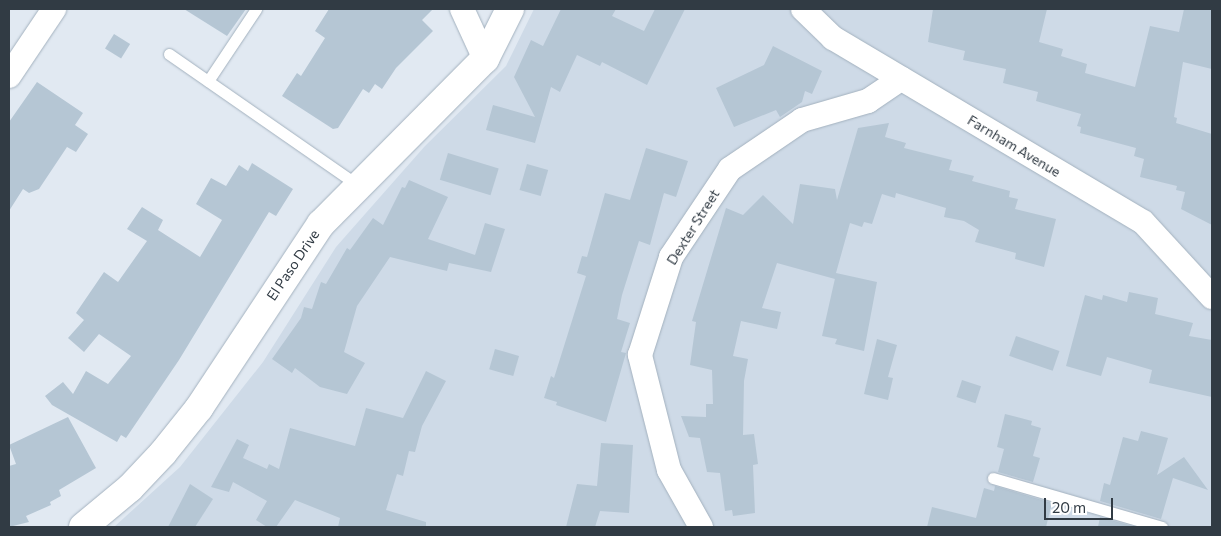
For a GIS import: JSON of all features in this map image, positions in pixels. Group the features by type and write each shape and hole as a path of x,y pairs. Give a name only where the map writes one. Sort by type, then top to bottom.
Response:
{"street":[{"path":"11,64 54,9"},
{"path":"462,9 486,59"},
{"name":"El Paso Drive","path":"83,527 130,488 163,453 199,408 321,224 486,59 510,9"},
{"name":"Farnham Avenue","path":"803,9 833,38 1143,222 1212,297"},
{"name":"Dexter Street","path":"701,527 669,470 640,355 671,257 730,169 802,120 868,101 901,79"}],"lane":[{"path":"208,81 256,9"},
{"path":"169,54 359,186"},
{"path":"993,478 1162,527"}],"shaded area":[{"path":"534,9 1212,9 1212,527 114,527 180,467 263,362 336,247 425,146 506,66"}],"building":[{"path":"184,9 246,9 227,36"},
{"path":"329,9 433,9 422,20 433,31 396,68 382,89 375,84 369,93 363,89 338,128 333,129 282,96 297,73 301,76 325,38 315,31"},
{"path":"561,9 616,9 612,16 644,31 655,9 685,9 647,85 602,62 600,66 577,55 560,92 551,87 535,143 486,130 493,105 535,117 514,77 531,40 543,46"},
{"path":"933,9 1047,9 1039,42 1063,49 1061,56 1087,64 1085,73 1135,87 1150,26 1179,32 1184,9 1212,9 1212,69 1183,62 1174,117 1177,118 1176,123 1212,134 1212,225 1181,209 1185,192 1176,190 1177,186 1140,177 1144,159 1134,156 1136,148 1080,133 1081,127 1077,126 1081,114 1036,101 1038,92 1003,83 1006,69 963,60 965,51 928,42"},
{"path":"114,34 130,44 121,58 105,48"},
{"path":"773,46 822,71 812,94 805,91 802,102 780,117 776,110 734,127 716,88 764,65"},
{"path":"37,82 83,113 75,125 88,134 76,152 67,147 39,189 29,193 23,189 9,211 9,122"},
{"path":"889,123 885,137 906,143 904,148 952,160 949,170 974,176 972,181 1010,191 1009,197 1018,199 1015,209 1056,219 1044,267 1015,259 1016,253 975,242 979,230 964,221 944,217 946,208 896,193 895,198 882,194 872,224 864,222 862,227 850,223 836,273 877,282 864,351 835,344 837,339 822,336 835,279 777,263 762,308 781,312 777,329 741,321 733,356 748,359 744,381 743,435 754,434 758,464 753,465 755,513 733,516 732,510 725,511 720,473 707,472 700,438 689,437 681,416 706,417 706,404 713,404 712,370 690,365 696,322 692,321 726,208 743,215 763,195 793,224 800,184 835,189 837,200 858,128"},
{"path":"646,148 688,161 676,197 664,193 650,245 639,241 622,295 617,319 630,323 621,352 626,353 606,422 556,405 557,402 544,398 551,376 554,378 586,276 577,273 582,256 587,257 605,193 630,200"},
{"path":"448,153 499,168 490,195 440,180"},
{"path":"252,163 293,189 276,216 269,212 179,360 126,438 121,435 117,442 52,405 45,396 63,382 73,394 86,371 108,384 131,356 99,334 84,352 68,338 84,320 76,313 104,272 118,282 147,241 127,229 142,207 163,220 158,230 200,257 222,220 196,204 211,178 226,186 239,165 248,171"},
{"path":"527,164 548,170 541,196 520,190"},
{"path":"409,180 448,197 428,239 475,255 485,223 505,229 491,272 449,263 447,271 390,257 357,306 344,352 365,363 347,394 320,387 295,368 292,373 272,359 301,318 304,307 312,309 321,282 326,284 347,248 350,250 373,218 383,225 402,187 405,188"},
{"path":"1129,292 1158,298 1155,314 1193,323 1189,336 1212,340 1212,397 1149,383 1152,370 1107,357 1101,376 1066,366 1085,295 1102,300 1103,295 1127,302"},
{"path":"1016,336 1059,351 1053,371 1009,356"},
{"path":"877,339 897,345 888,377 893,378 888,400 864,394"},
{"path":"495,349 519,356 513,376 489,369"},
{"path":"426,371 446,381 422,426 415,452 409,451 403,476 397,474 386,510 426,522 426,527 338,527 340,518 295,500 276,527 267,527 256,520 267,501 233,482 229,492 211,487 237,439 249,445 243,458 267,469 269,464 279,469 290,428 355,446 366,408 403,418"},
{"path":"962,380 981,386 975,403 956,397"},
{"path":"1005,414 1032,421 1031,425 1041,428 1033,456 1040,458 1033,482 998,472 1004,449 997,447"},
{"path":"68,417 96,468 59,490 61,496 50,502 51,505 26,516 29,522 9,527 9,466 16,464 9,445"},
{"path":"1141,431 1168,438 1157,475 1184,457 1208,490 1173,478 1161,519 1100,501 1104,483 1110,485 1123,437 1138,441"},
{"path":"601,443 633,445 629,513 600,511 595,527 566,527 577,484 597,486"},
{"path":"190,484 213,499 195,527 168,527"},
{"path":"995,486 1052,503 1046,527 927,527 932,507 976,518 984,488 994,491"},
{"path":"1100,517 1136,527 1098,527"}]}
